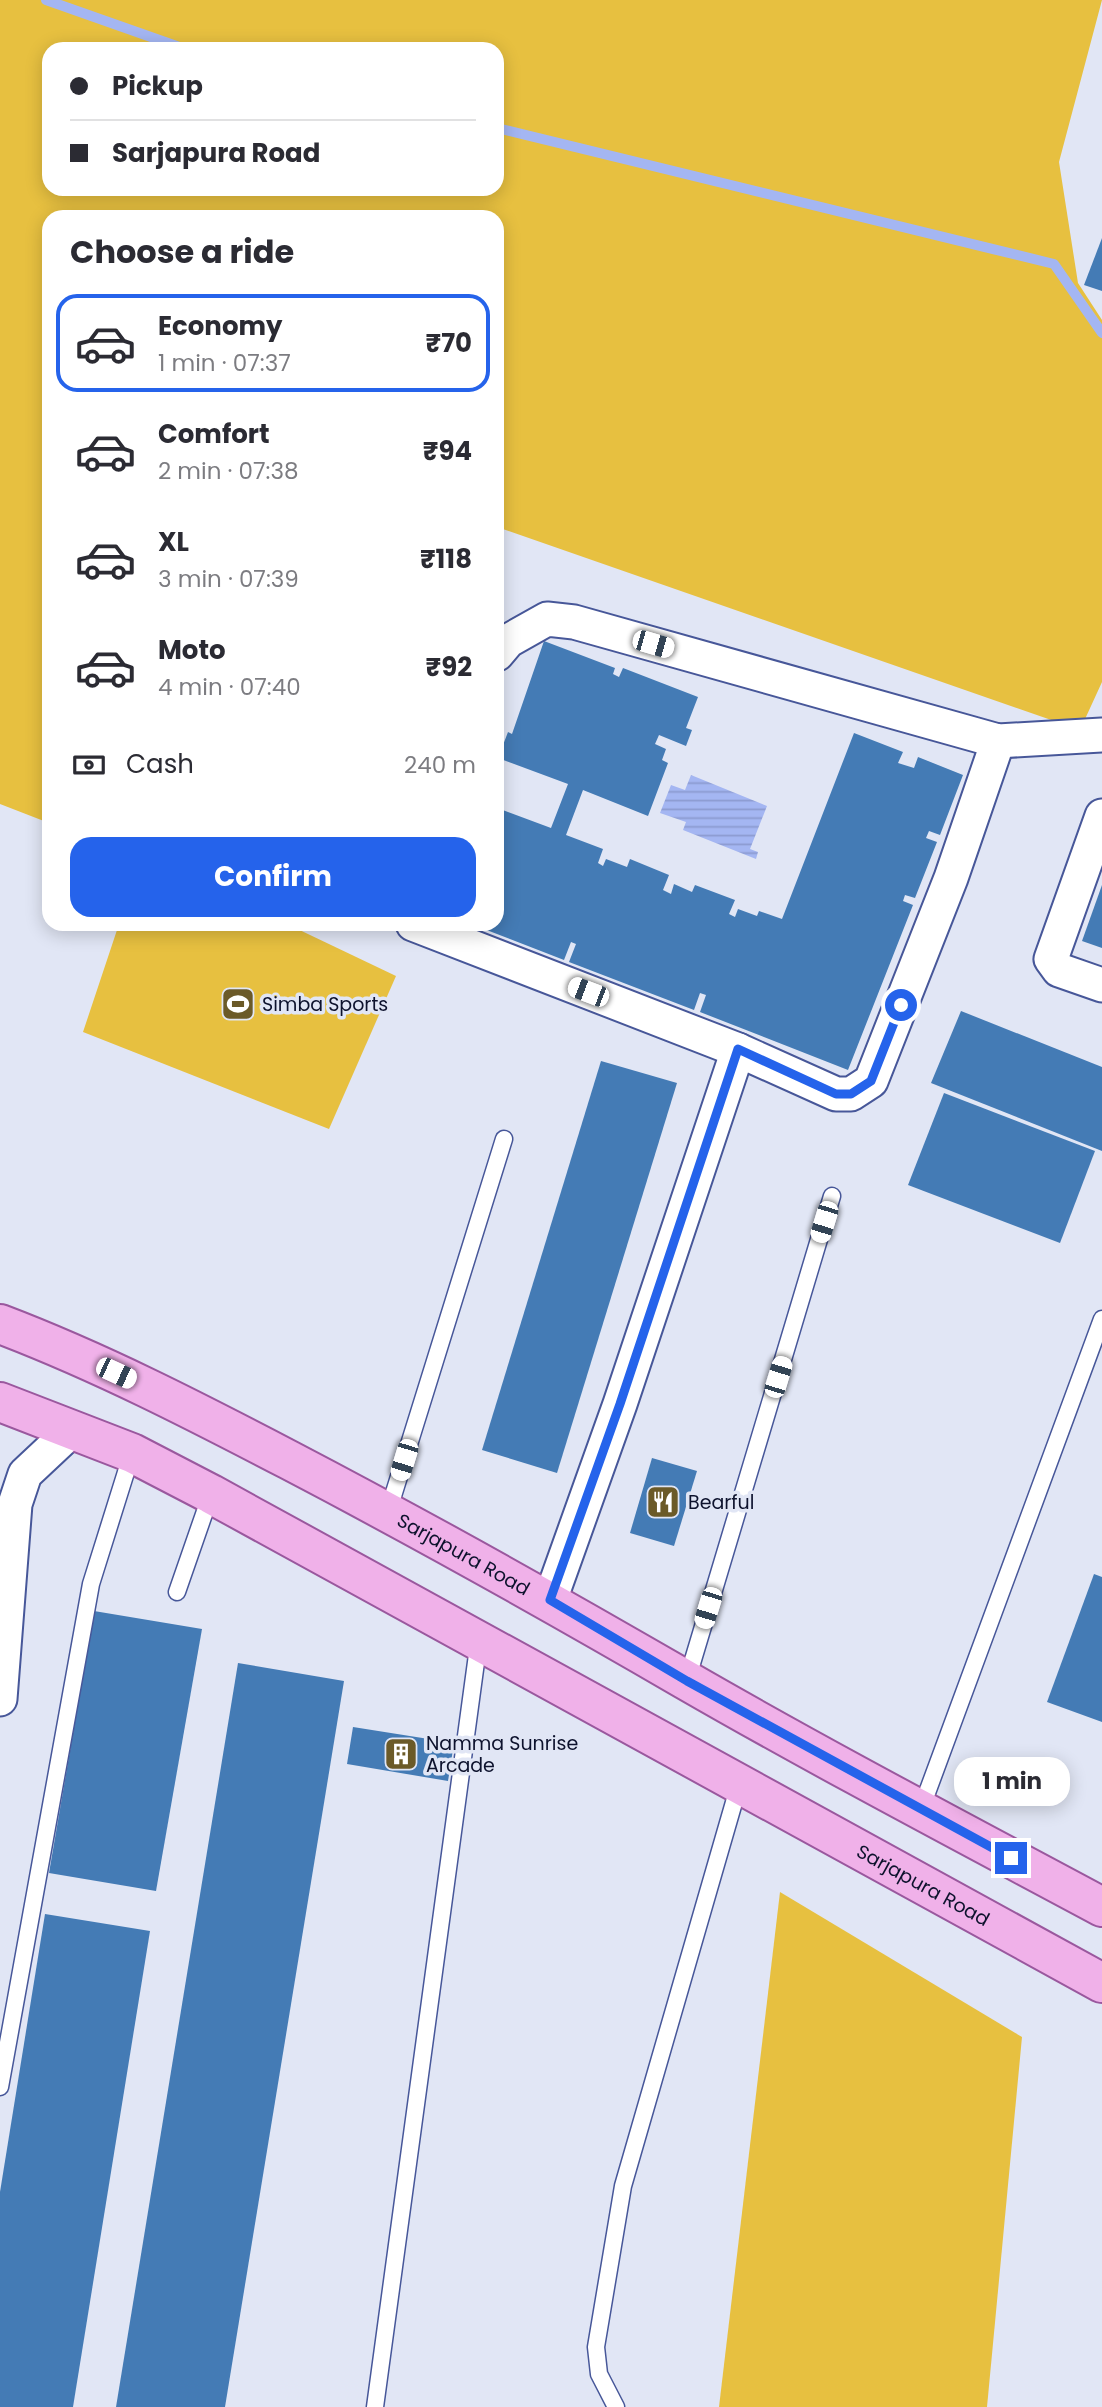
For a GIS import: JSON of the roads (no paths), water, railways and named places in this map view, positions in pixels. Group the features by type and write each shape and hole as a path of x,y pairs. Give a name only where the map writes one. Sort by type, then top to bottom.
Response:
{"main road":[{"name":"Sarjapura Road","path":"0,1324 52,1344 179,1402 388,1512 550,1600 687,1681 1102,1907"},
{"name":"Sarjapura Road","path":"0,1402 132,1453 211,1494 1102,1983"}],"street":[{"path":"504,646 547,619 574,622 998,741 1102,736"},
{"path":"431,931 738,1049 836,1094 851,1094 871,1081 951,878 998,741"},
{"path":"1102,816 1051,959 1059,970 1102,985"},
{"path":"550,1600 620,1404 738,1049"},
{"path":"0,1699 15,1504 13,1470 73,1429"}],"lane":[{"path":"388,1512 505,1139"},
{"path":"687,1681 832,1196"},
{"path":"921,1809 1102,1319"},
{"path":"0,2087 91,1584 132,1453"},
{"path":"177,1592 211,1494"},
{"path":"375,2407 479,1640"},
{"path":"616,2407 599,2374 596,2347 623,2186 740,1783"}],"water":[{"path":"691,775 767,806 750,849 758,852 756,859 683,830 686,822 660,813 671,785 685,790"}],"waterway":[{"path":"46,0 165,42"},
{"path":"504,130 1054,264 1102,333"}],"place":[{"name":"Simba Sports","path":"238,1004"},
{"name":"Bearful","path":"663,1502"},
{"name":"Namma Sunrise Arcade","path":"401,1754"}]}
